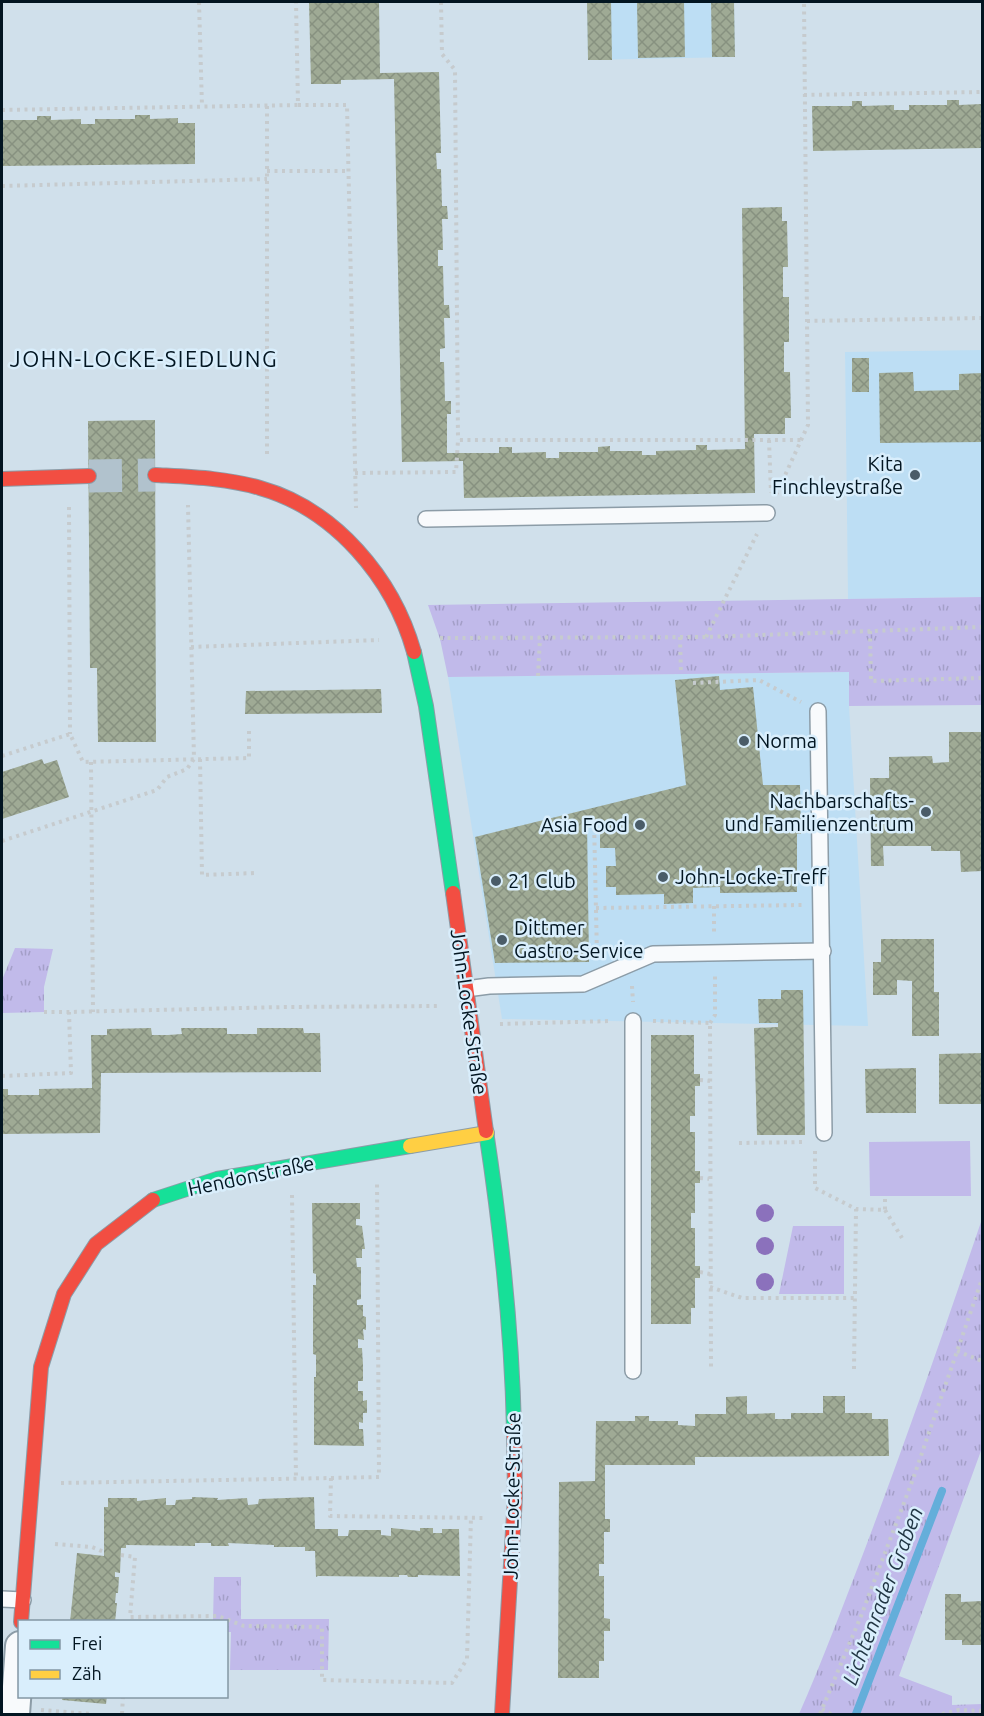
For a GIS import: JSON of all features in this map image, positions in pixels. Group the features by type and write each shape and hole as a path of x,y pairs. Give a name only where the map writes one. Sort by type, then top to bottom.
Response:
{"street":[{"path":"2,479 89,476"},
{"name":"John-Locke-Straße","path":"155,476 200,477 276,493 314,512 336,528 372,569 401,617 410,638 430,737 487,1133 501,1242 513,1373 515,1497 502,1714"},
{"name":"Hendonstraße","path":"21,1620 41,1367 64,1294 96,1244 152,1200 217,1179 487,1133"}],"lane":[{"path":"426,519 769,510"},
{"path":"818,711 823,951 819,1137"},
{"path":"466,989 489,986 583,984 653,954 823,951"},
{"path":"633,1021 633,1371"},
{"path":"2,1599 23,1600"}],"path":[{"path":"199,2 202,107"},
{"path":"296,2 298,105"},
{"path":"355,473 456,472 458,440 455,70 442,54 441,2"},
{"path":"706,637 808,425 804,2"},
{"path":"804,95 982,92"},
{"path":"2,111 347,105 356,508"},
{"path":"267,106 267,462"},
{"path":"267,171 349,171"},
{"path":"2,186 267,179"},
{"path":"807,321 982,318"},
{"path":"458,440 801,440"},
{"path":"769,440 769,510"},
{"path":"2,841 157,790 167,777 187,769 194,759 188,498"},
{"path":"69,499 70,734 82,762 249,758 249,730"},
{"path":"431,638 706,637 982,627"},
{"path":"870,630 871,681 982,678"},
{"path":"680,637 681,675"},
{"path":"538,676 540,638"},
{"path":"191,647 384,639"},
{"path":"693,683 759,680 818,711"},
{"path":"2,756 70,734"},
{"path":"200,759 202,875 256,873"},
{"path":"91,762 93,1012"},
{"path":"594,820 597,978"},
{"path":"596,908 822,904"},
{"path":"632,963 633,1021"},
{"path":"711,1367 710,1023 715,1015 716,998"},
{"path":"44,1012 444,1006"},
{"path":"2,1076 71,1073 69,1012"},
{"path":"495,1025 633,1021 710,1023"},
{"path":"700,1080 710,1081"},
{"path":"819,1137 815,1188 856,1209 885,1210"},
{"path":"739,1143 807,1142"},
{"path":"700,1178 709,1179"},
{"path":"54,1483 379,1477 377,1179"},
{"path":"292,1192 296,1479"},
{"path":"885,1197 885,1210 902,1238"},
{"path":"854,1370 856,1209"},
{"path":"700,1272 710,1274"},
{"path":"820,1714 861,1616 909,1489 982,1279"},
{"path":"710,1287 742,1298 855,1298"},
{"path":"957,1351 982,1361"},
{"path":"331,1478 330,1516 489,1518"},
{"path":"228,1620 244,1626 322,1627 322,1680 452,1683 467,1659 471,1517"},
{"path":"50,1544 92,1547 104,1552"},
{"path":"121,1555 135,1557 130,1619 218,1617 227,1620"},
{"path":"122,1714 123,1698"},
{"path":"822,1709 831,1714"},
{"path":"942,1714 959,1710 982,1710"},
{"path":"26,1712 91,1714"}],"shaded area":[{"path":"587,2 734,2 735,57 588,60"},
{"name":"Kita Finchleystraße","path":"982,350 982,597 848,599 845,352"},
{"path":"850,672 849,706 868,1026 502,1019 448,677"}],"green space":[{"path":"982,597 982,705 849,706 849,672 448,677 440,639 428,605"},
{"path":"15,948 53,949 44,987 44,1012 2,1013 2,980"},
{"path":"970,1141 971,1196 870,1196 869,1142"},
{"path":"982,1219 982,1448 899,1676 952,1696 952,1705 982,1704 982,1714 799,1714 879,1512"},
{"path":"793,1226 844,1226 844,1294 779,1294"},
{"path":"214,1577 241,1577 241,1619 329,1619 328,1670 230,1670 231,1632 228,1632 228,1620 213,1620"}],"building":[{"path":"309,2 379,2 380,73 439,72 441,153 436,153 437,169 441,169 442,206 447,206 448,219 442,219 443,250 438,250 438,266 443,266 444,305 449,305 450,318 444,318 445,348 440,349 440,362 444,362 445,401 451,401 451,414 447,414 447,453 499,453 499,447 512,447 512,453 546,452 546,458 559,458 559,452 598,452 598,447 610,446 610,451 642,451 642,455 656,455 656,451 696,450 696,445 707,445 707,450 745,449 742,208 782,207 782,221 787,221 788,267 783,267 783,297 789,297 789,342 784,342 784,372 790,372 791,418 785,418 785,434 754,434 755,493 464,498 463,461 402,462 394,79 341,80 341,84 311,84"},
{"path":"587,2 611,2 612,60 588,60"},
{"path":"637,2 684,2 685,57 638,58"},
{"path":"711,2 734,2 735,57 712,57"},
{"path":"947,100 959,100 959,105 982,104 982,148 813,151 812,106 852,106 852,101 862,101 862,106 894,105 894,110 909,110 909,105 947,105"},
{"path":"135,115 150,115 150,119 178,118 178,123 195,123 195,164 2,166 2,120 37,120 37,116 51,116 51,120 81,119 81,124 95,124 95,119 135,119"},
{"path":"852,358 869,358 869,392 852,392"},
{"path":"913,372 914,391 959,390 959,374 982,373 982,442 880,443 879,373"},
{"path":"155,420 156,742 98,742 97,668 90,668 88,421"},
{"path":"719,676 720,690 753,687 763,785 800,785 801,834 797,834 797,892 720,893 720,887 693,888 693,903 664,904 664,894 616,895 616,887 606,887 606,866 616,866 615,848 600,848 600,819 594,820 587,822 589,962 495,963 475,837 686,785 675,680"},
{"path":"381,689 382,713 245,714 246,691"},
{"name":"Nachbarschafts- und Familienzentrum","path":"949,732 981,732 982,871 961,872 960,851 931,851 931,846 883,846 884,866 871,866 870,778 889,778 889,757 932,756 933,763 949,762"},
{"path":"42,759 44,764 57,760 69,797 2,819 2,772"},
{"path":"881,939 934,939 934,992 939,992 939,1036 912,1036 912,981 897,980 897,995 873,995 873,962 881,962"},
{"path":"781,990 803,990 805,1135 757,1135 754,1028 778,1027 778,1023 759,1023 758,999 781,999"},
{"path":"151,1028 152,1035 168,1035 182,1034 181,1028 227,1028 227,1034 257,1034 257,1028 303,1028 304,1033 320,1033 321,1072 101,1073 100,1133 2,1134 2,1089 8,1089 8,1095 39,1095 39,1089 92,1088 91,1035 107,1035 107,1029"},
{"path":"651,1035 694,1035 694,1074 700,1074 700,1086 695,1086 695,1116 690,1116 690,1132 695,1132 695,1171 700,1171 700,1183 695,1183 695,1213 691,1213 691,1228 695,1228 695,1266 700,1266 700,1278 695,1278 695,1308 691,1308 691,1324 651,1324"},
{"path":"982,1053 982,1104 939,1104 939,1054"},
{"path":"916,1068 916,1113 866,1113 865,1069"},
{"path":"312,1203 360,1203 360,1219 356,1219 356,1225 362,1226 365,1249 362,1249 362,1258 356,1258 357,1267 361,1267 361,1299 357,1300 357,1305 363,1305 366,1330 363,1329 364,1340 358,1339 358,1348 362,1348 363,1381 358,1381 358,1391 363,1391 363,1401 367,1400 367,1413 363,1413 363,1423 359,1422 359,1429 363,1429 364,1446 314,1445 316,1355 313,1354 313,1285 316,1285 316,1274 313,1273"},
{"path":"747,1396 747,1414 775,1413 775,1419 791,1419 791,1413 823,1413 823,1396 845,1396 845,1413 872,1413 872,1419 888,1419 889,1456 695,1457 695,1465 605,1465 605,1519 610,1519 610,1532 604,1532 604,1564 599,1564 599,1576 604,1576 604,1618 610,1619 610,1631 604,1631 604,1661 599,1661 599,1678 558,1678 559,1482 595,1481 596,1421 635,1421 635,1416 649,1416 649,1421 678,1421 678,1425 695,1426 695,1414 726,1414 726,1397"},
{"path":"192,1497 218,1498 217,1500 247,1498 248,1505 258,1504 259,1499 314,1497 315,1529 338,1529 338,1536 348,1536 349,1530 381,1530 381,1535 391,1536 391,1528 420,1531 420,1528 433,1528 433,1533 442,1533 442,1529 459,1529 460,1576 316,1577 315,1551 305,1551 305,1547 228,1543 229,1546 211,1546 211,1543 195,1543 195,1546 126,1545 126,1548 121,1548 120,1573 115,1572 115,1577 119,1577 115,1620 70,1620 77,1553 104,1556 104,1507 108,1507 108,1498 137,1498 137,1501 166,1498 166,1505 175,1505 176,1500 192,1499"},
{"path":"945,1594 961,1594 961,1602 982,1601 982,1645 962,1645 962,1640 945,1640"},
{"path":"62,1698 107,1698 106,1704 62,1700"}],"waterway":[{"name":"Lichtenrader Graben","path":"856,1714 942,1491"}],"tunnel":[{"path":"89,476 155,475"}],"traffic: fast":[{"path":"414,652 426,706 453,893"},
{"path":"486,1131 505,1280 514,1430"},
{"path":"153,1200 217,1179 410,1146"}],"traffic: slow":[{"path":"410,1146 487,1133"}],"traffic: jam":[{"path":"155,475 234,482 260,488 287,498 313,512 357,550 376,573 392,598 414,652"},
{"path":"2,479 89,476"},
{"path":"453,893 486,1131"},
{"path":"21,1620 41,1367 64,1294 96,1244 153,1200"},
{"path":"502,1714 515,1497 514,1430"}],"place":[{"name":"Kita Finchleystraße","path":"915,475"},
{"name":"Norma","path":"744,741"},
{"name":"Nachbarschafts- und Familienzentrum","path":"926,812"},
{"name":"Asia Food","path":"640,825"},
{"name":"John-Locke-Treff","path":"663,877"},
{"name":"21 Club","path":"496,881"},
{"name":"Dittmer Gastro-Service","path":"502,940"}],"district":[{"name":"JOHN-LOCKE-SIEDLUNG","path":"144,359"}]}
